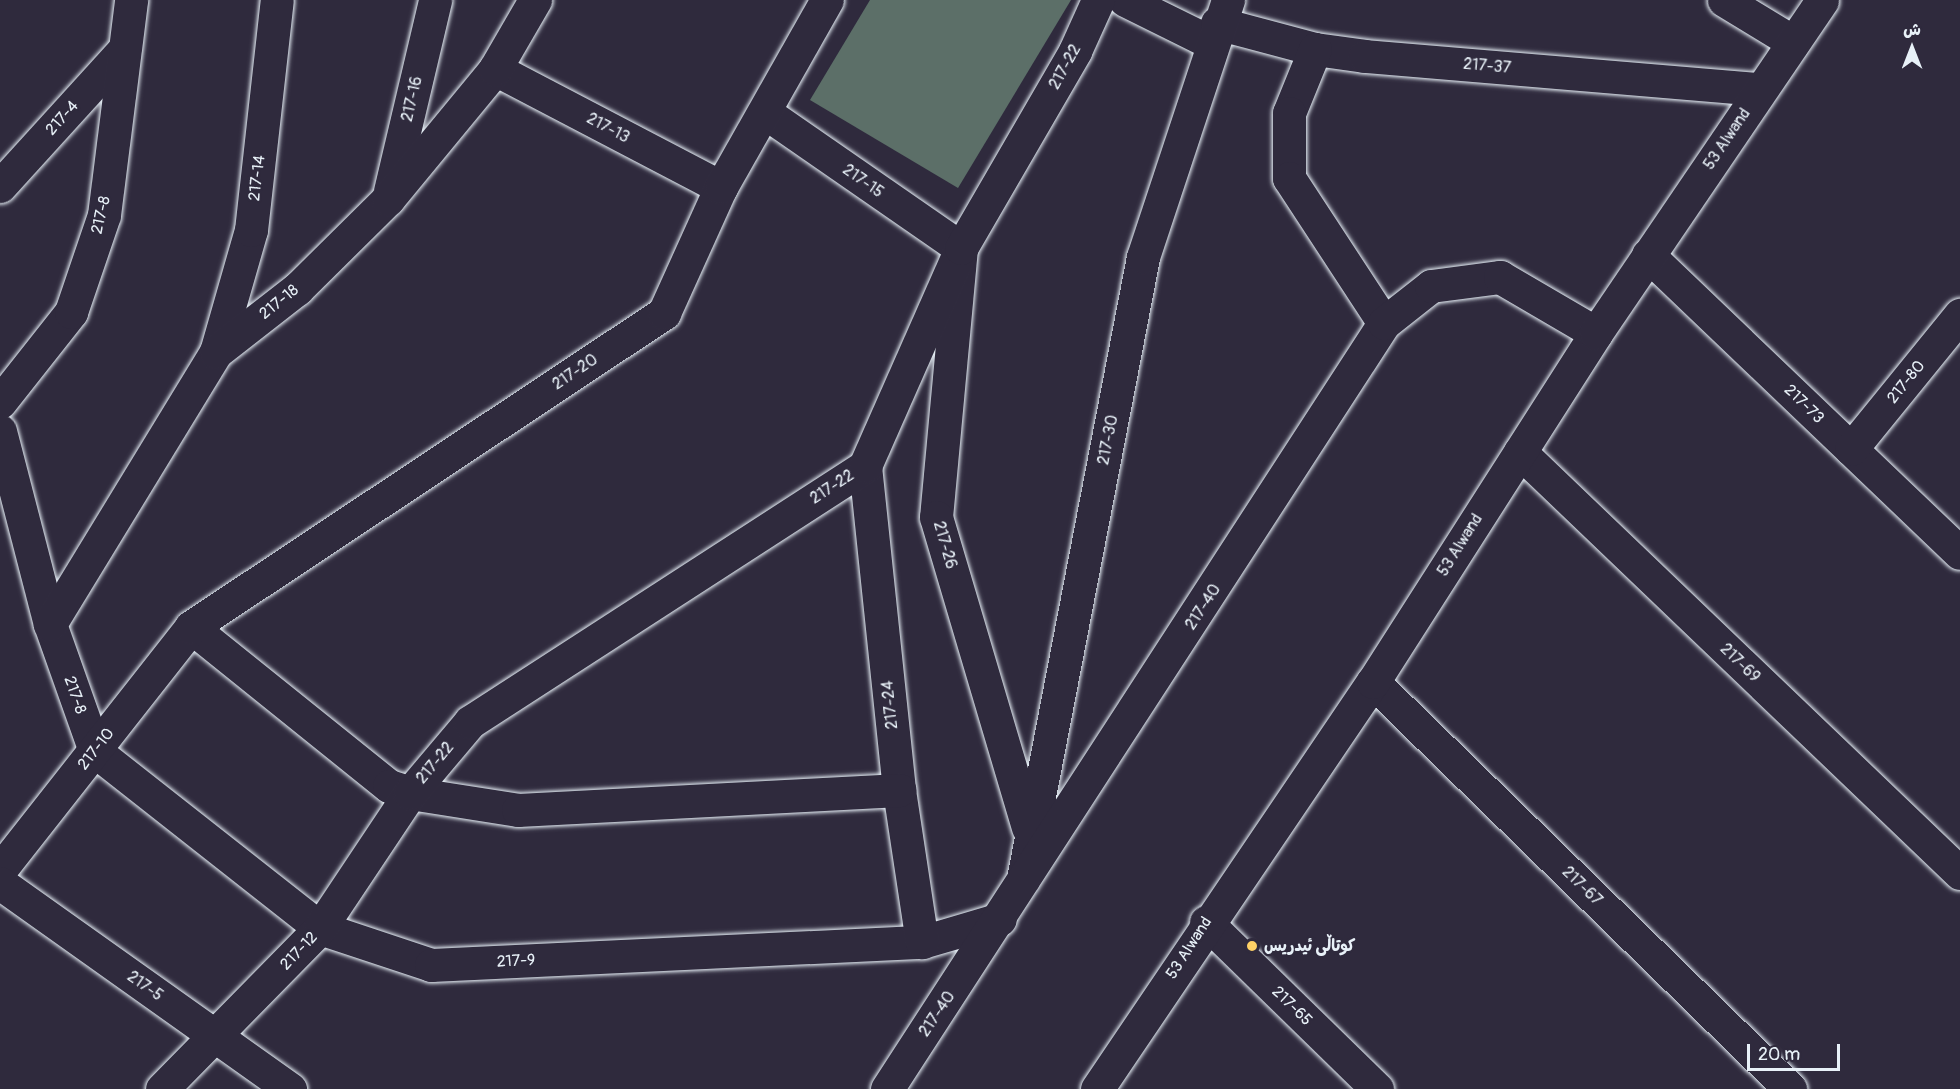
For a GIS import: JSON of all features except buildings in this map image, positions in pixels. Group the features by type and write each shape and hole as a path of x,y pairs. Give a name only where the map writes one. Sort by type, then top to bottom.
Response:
{"street":[{"name":"217-8","path":"0,402 71,312 104,215 131,0"},
{"name":"217-14","path":"216,352 251,230 277,0"},
{"name":"217-16","path":"388,199 435,0"},
{"name":"217-18","path":"50,624 216,352 297,289 388,199 495,69 535,0"},
{"name":"217-20","path":"191,627 664,313 721,187 766,114 827,0"},
{"name":"217-22","path":"410,793 470,722 865,466 961,248 1075,51 1098,0"},
{"name":"217-37","path":"1125,0 1218,22 1315,49 1761,89"},
{"path":"1724,0 1793,42"},
{"name":"53 Alwand","path":"1097,1089 1206,922 1373,682 1596,333 1822,0"},
{"name":"217-30","path":"1022,889 1039,840 1143,257 1218,22"},
{"path":"1315,49 1288,114 1288,178 1384,323"},
{"name":"217-4","path":"0,186 123,51"},
{"name":"217-13","path":"495,69 721,187"},
{"name":"217-15","path":"766,114 961,248"},
{"name":"217-26","path":"961,248 936,517 1039,840"},
{"name":"217-73","path":"1648,255 1960,554"},
{"name":"217-40","path":"1039,840 1384,323 1431,286 1500,277 1596,333"},
{"name":"217-80","path":"1851,448 1960,315"},
{"name":"217-8","path":"0,431 50,624 95,750"},
{"name":"217-69","path":"1520,452 1960,873"},
{"name":"217-24","path":"865,466 899,790 922,942"},
{"path":"191,627 389,786 410,793 518,810 899,790"},
{"name":"217-10","path":"0,870 191,627"},
{"name":"217-67","path":"1373,682 1790,1089"},
{"name":"217-9","path":"95,750 320,928 431,965 922,942 1000,919"},
{"name":"217-12","path":"162,1089 217,1037 320,928 410,793"},
{"name":"217-5","path":"0,884 290,1089"},
{"name":"217-40","path":"887,1089 1022,889"},
{"name":"217-65","path":"1206,922 1377,1089"}],"green space":[{"path":"870,0 1071,0 958,188 810,100"}],"place":[{"name":"کوتاڵی ئیدریس","path":"1252,946"}]}
